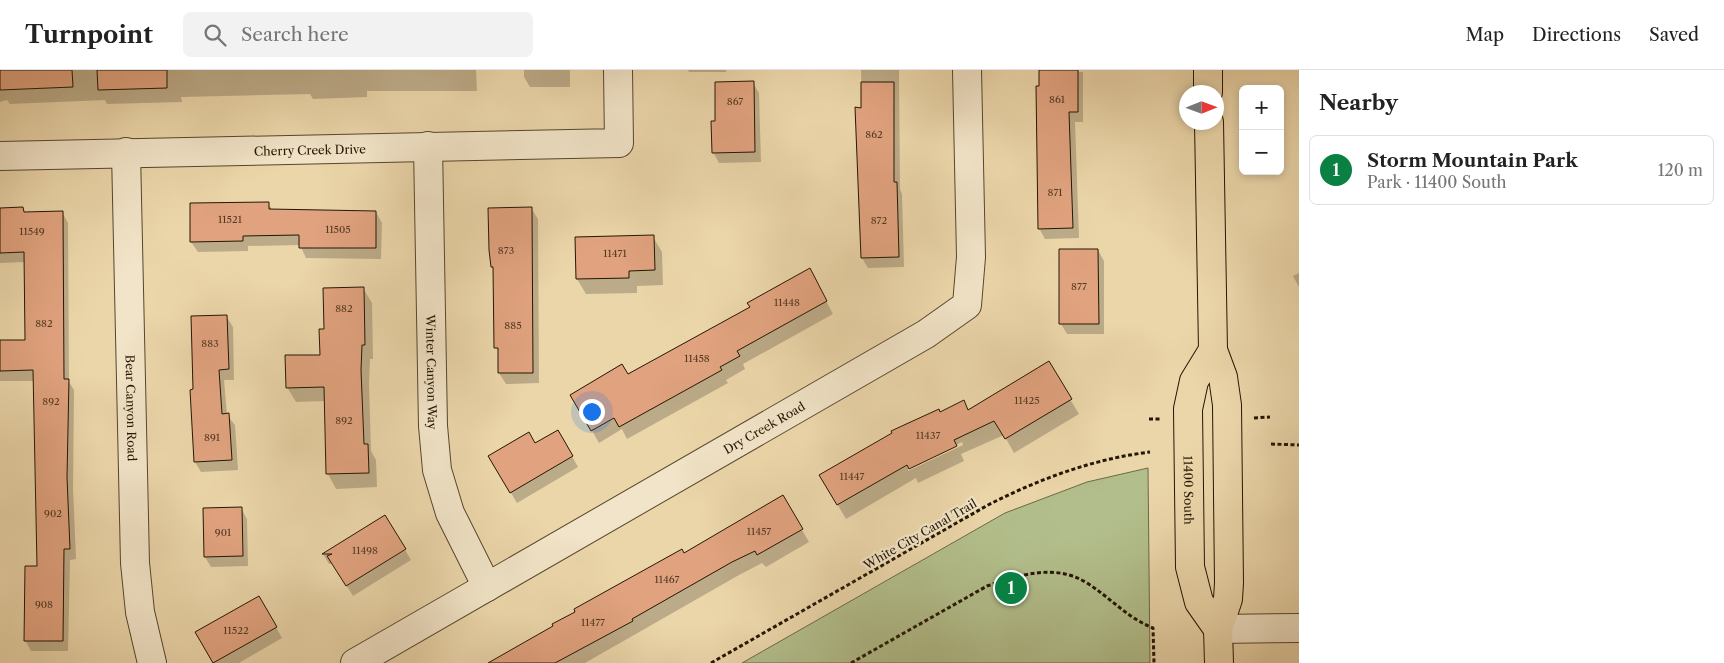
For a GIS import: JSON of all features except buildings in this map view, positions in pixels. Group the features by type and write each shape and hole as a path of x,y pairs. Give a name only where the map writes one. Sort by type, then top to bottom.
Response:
{"main road":[{"path":"1208,70 1208,85"},
{"path":"1209,130 1212,350 1226,391 1229,473 1230,583 1228,599 1218,629 1219,663"},
{"name":"11400 South","path":"1212,350 1194,380 1188,409 1190,567 1199,602 1218,629"}],"street":[{"name":"Cherry Creek Drive","path":"0,156 619,143 618,70"},
{"name":"Dry Creek Road","path":"355,663 926,334 967,305 970,257 967,70"},
{"name":"Winter Canyon Way","path":"428,146 433,426 437,470 450,513 487,587"},
{"name":"Bear Canyon Road","path":"126,152 135,563 140,612 152,663"},
{"path":"1218,629 1299,628"}],"path":[{"path":"1271,444 1299,445"},
{"name":"White City Canal Trail","path":"711,663 1019,489 1084,466 1150,452"},
{"path":"851,663 987,586 1011,578 1055,571 1087,583 1134,620 1153,628 1154,663"}],"green space":[{"path":"1148,468 1150,663 742,663 1005,513 1087,482"}],"place":[{"name":"Storm Mountain Park","path":"1011,588"}]}
